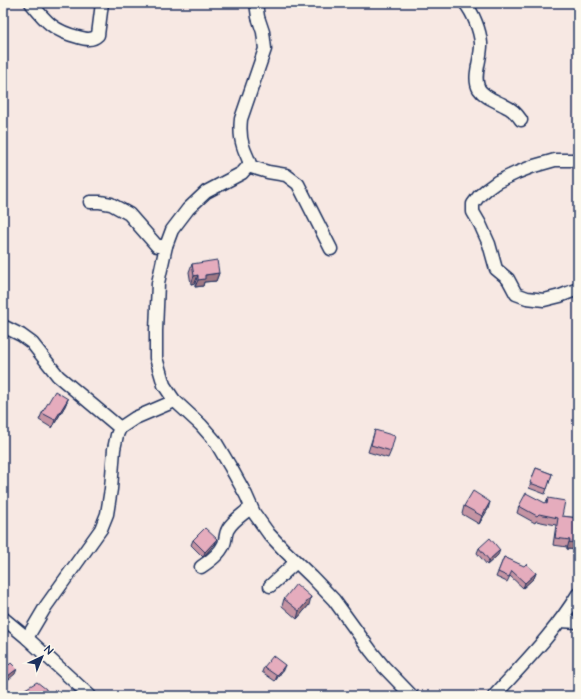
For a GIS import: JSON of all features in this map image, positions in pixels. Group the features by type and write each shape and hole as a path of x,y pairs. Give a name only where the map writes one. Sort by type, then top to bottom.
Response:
{"street":[{"path":"31,3 46,21 56,29 66,34 89,40 98,35 102,3"},
{"path":"256,3 258,17 263,32 265,50 241,119 240,131 243,147 250,164 242,173 206,192 188,209 172,230 166,246 158,283 156,358 164,385 174,400 201,425 215,441 232,468 254,513 269,534 334,600 371,651 412,696"},
{"path":"464,3 476,21 481,43 480,61 477,75 479,89 490,99 505,105 514,111 521,120"},
{"path":"578,160 555,160 516,173 497,182 479,196 473,204 473,212 489,244 496,269 508,279 516,294 528,298 544,300 578,289"},
{"path":"248,166 268,172 286,175 292,178 298,184 331,249"},
{"path":"90,202 112,204 129,214 157,246 166,246"},
{"path":"3,326 21,335 32,343 58,376 120,428"},
{"path":"27,638 46,606 101,528 107,514 114,449 120,428 136,418 174,400"},
{"path":"201,567 219,552 224,544 228,529 232,524 252,507"},
{"path":"270,586 296,562"},
{"path":"494,696 533,654 578,594"},
{"path":"3,618 90,696"},
{"path":"560,620 578,622"}],"building":[{"path":"217,260 219,273 205,275 205,279 198,280 198,275 194,276 192,264"},
{"path":"55,391 68,399 55,420 42,413"},
{"path":"375,430 395,436 391,451 371,445"},
{"path":"536,468 552,474 547,489 530,483"},
{"path":"473,491 490,502 482,516 464,506"},
{"path":"526,493 547,504 548,498 565,501 562,516 578,518 578,543 569,542 570,540 555,538 558,518 539,514 537,516 519,506"},
{"path":"205,528 217,539 205,552 193,540"},
{"path":"490,538 500,550 489,560 479,548"},
{"path":"504,557 524,566 526,564 536,573 525,583 512,571 509,577 498,572"},
{"path":"296,584 311,597 299,611 284,599"},
{"path":"273,656 285,665 277,676 264,667"},
{"path":"7,662 9,665 11,663 17,669 4,679 3,666"},
{"path":"37,682 46,689 47,696 29,696 25,689"}]}
